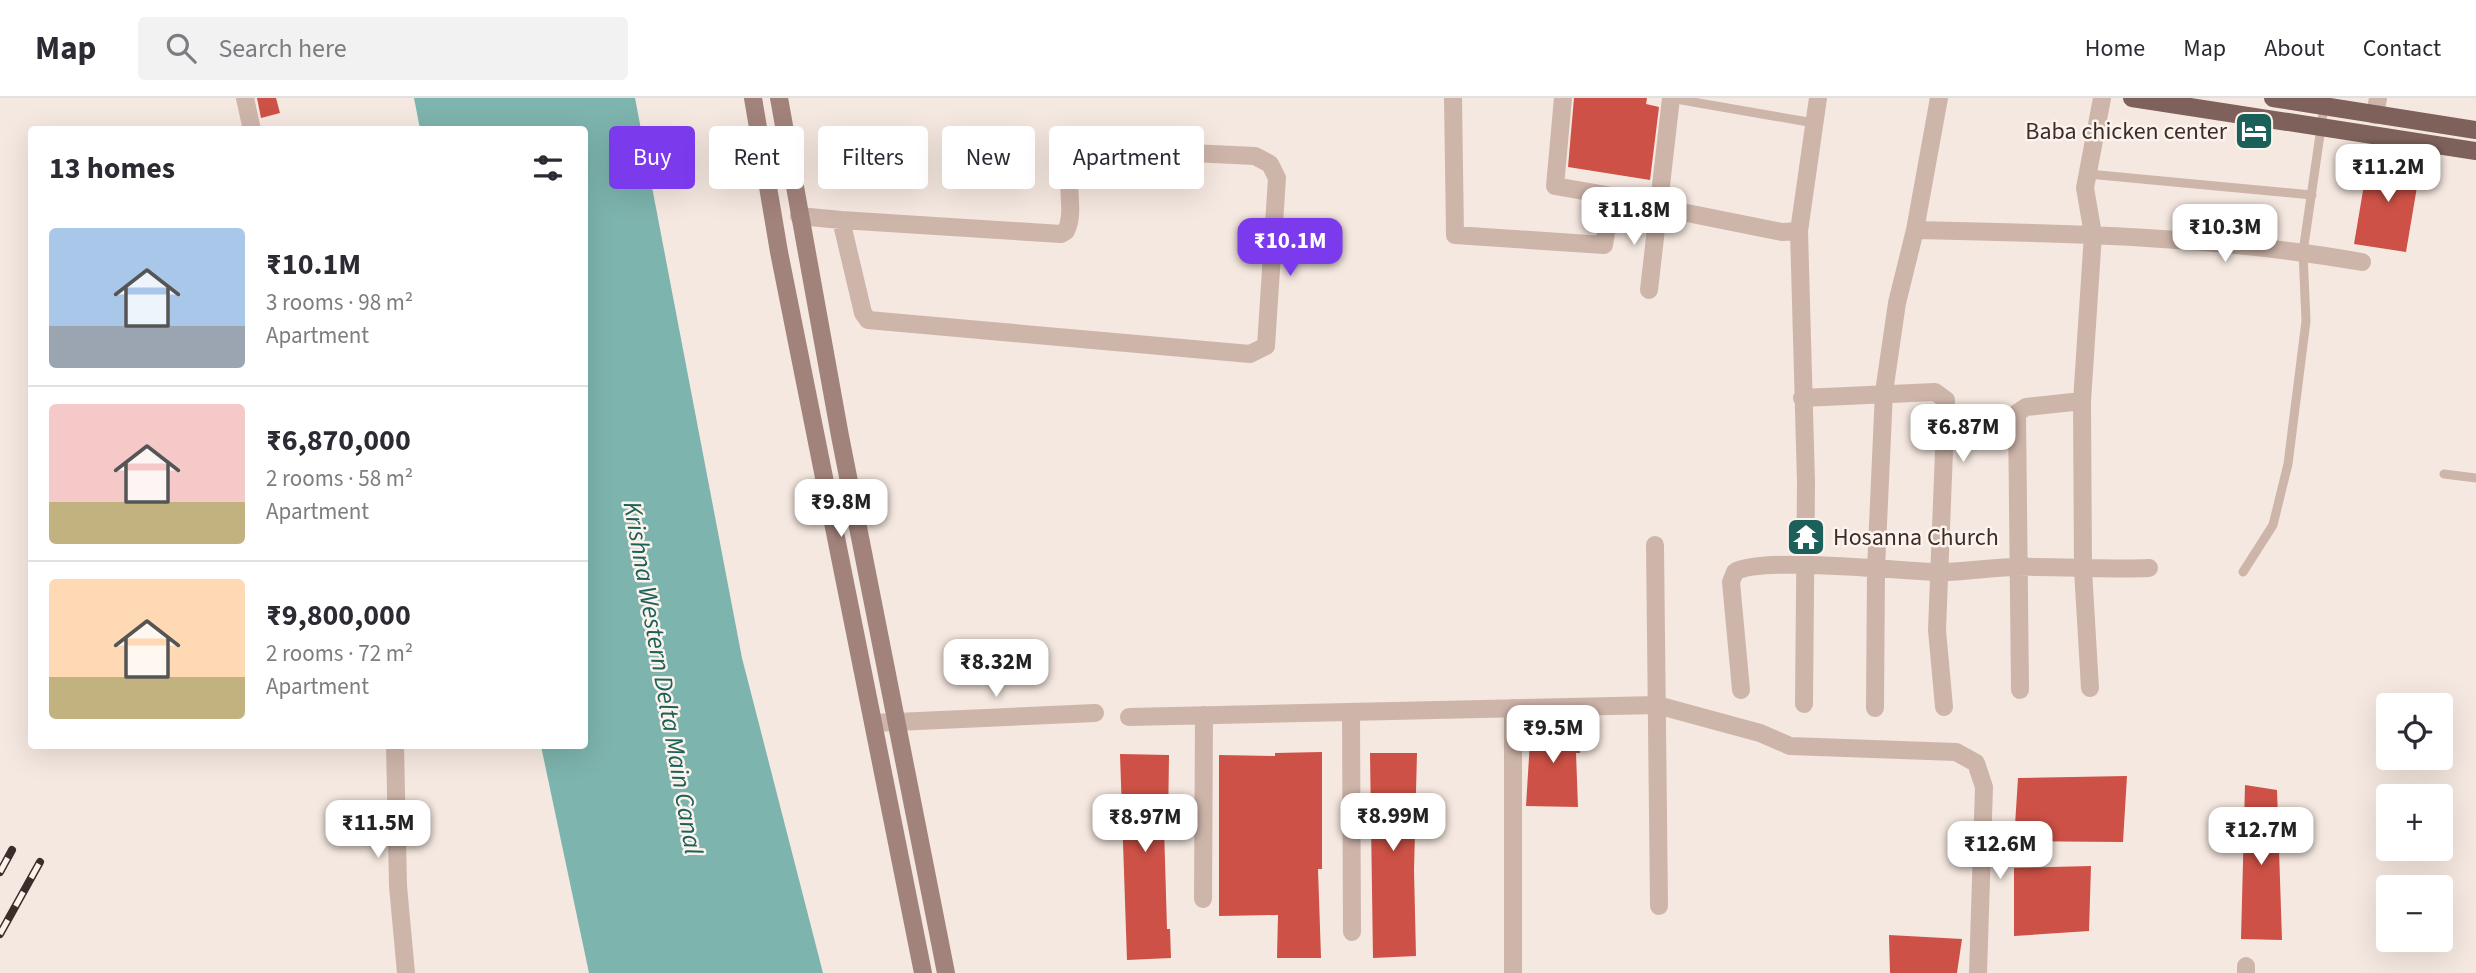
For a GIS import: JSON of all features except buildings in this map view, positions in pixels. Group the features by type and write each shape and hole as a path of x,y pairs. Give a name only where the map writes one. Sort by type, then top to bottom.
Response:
{"main road":[{"path":"753,98 792,314 922,973"},
{"path":"779,98 816,312 898,723 942,972"},
{"path":"2132,98 2476,151"},
{"path":"2273,98 2324,107 2377,106 2476,130"},
{"path":"792,314 816,312"}],"street":[{"path":"245,98 251,126"},
{"path":"1453,98 1455,235 1604,245 1612,196 1555,186 1563,98"},
{"path":"1649,290 1671,98"},
{"path":"1804,704 1805,566 1799,231 1818,98"},
{"path":"1875,708 1876,569 1884,392 1897,303 1939,98"},
{"path":"2090,688 2083,570 2082,401 2093,234 2085,174 2102,98"},
{"path":"799,216 1061,234 1066,231 1070,221 1069,167 1073,158 1086,148 1255,156 1270,164 1277,178 1266,346 1250,354 868,320 863,313 841,220"},
{"path":"1657,207 1783,232 1799,231"},
{"path":"1914,230 2093,234 2303,252 2362,262"},
{"path":"1802,398 1884,392 1935,392 1945,400 1937,630 1944,707"},
{"path":"2020,690 2017,414 2026,407 2082,401"},
{"path":"1655,545 1659,906"},
{"path":"1741,690 1731,582 1735,572 1745,566 1939,572 2017,567 2083,570 2150,568"},
{"path":"1129,717 1657,705 1760,733 1790,746 1940,750 1968,756 1981,773 1984,787 1978,973"},
{"path":"1513,708 1513,973"},
{"path":"1351,712 1352,932"},
{"path":"874,723 1095,713"},
{"path":"1203,899 1204,715"},
{"path":"395,749 398,886 406,973"}],"lane":[{"path":"1671,98 1814,123"},
{"path":"2243,572 2273,525 2288,464 2306,321 2303,252 2324,107"},
{"path":"2085,174 2312,195"},
{"path":"2444,474 2476,478"}],"water":[{"name":"Krishna Western Delta Main Canal","path":"414,98 635,98 640,126 609,126 609,189 652,189 742,658 823,973 589,973 542,749 588,749 588,126 419,126"}],"railway":[{"path":"0,872 12,850"},
{"path":"0,934 40,862"}],"place":[{"name":"Baba chicken center","path":"2254,131"},
{"name":"Hosanna Church","path":"1806,537"}]}
